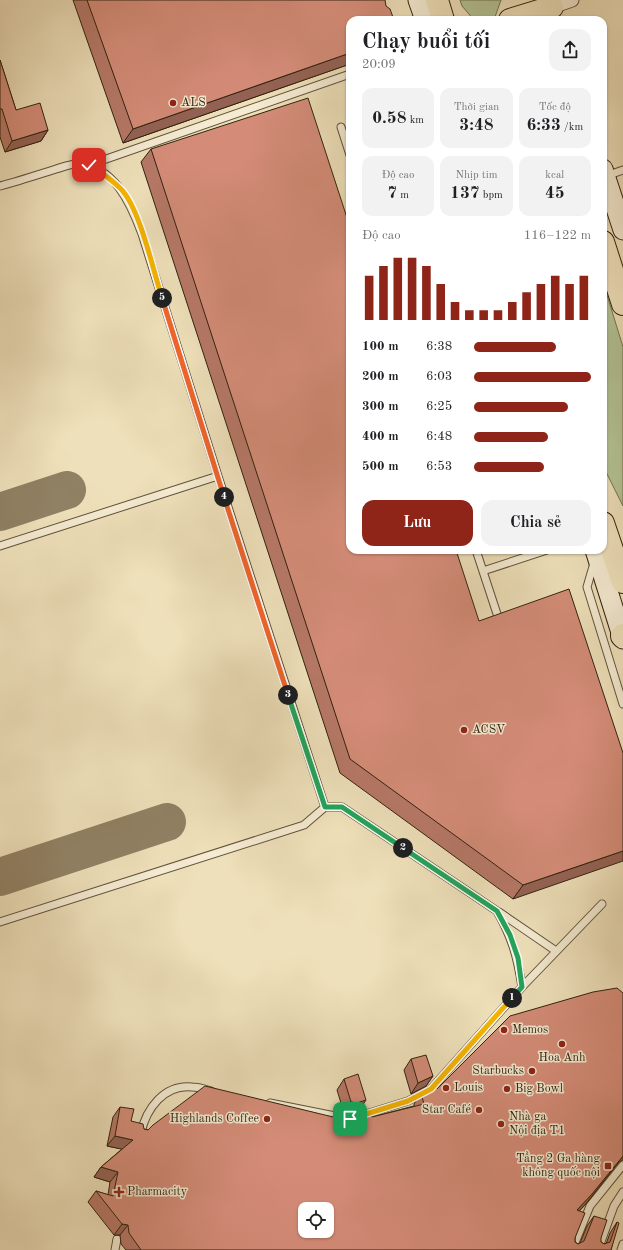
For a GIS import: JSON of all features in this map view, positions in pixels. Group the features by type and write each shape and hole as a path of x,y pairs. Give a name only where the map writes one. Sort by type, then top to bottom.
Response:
{"highway":[{"path":"437,0 442,16"},
{"path":"524,13 557,7"},
{"path":"607,254 623,304"},
{"path":"607,537 623,582"}],"main road":[{"path":"418,0 424,16"},
{"path":"607,182 623,230"},
{"path":"596,554 623,637"}],"lane":[{"path":"0,186 75,164 89,165 346,75"},
{"path":"341,127 346,143"},
{"path":"89,165 104,174 122,190 133,209 325,807"},
{"path":"607,173 623,170"},
{"path":"0,546 218,476"},
{"path":"477,554 499,620"},
{"path":"483,570 534,554"},
{"path":"594,554 586,587 623,704"},
{"path":"0,922 304,825 325,807 342,807 556,952"},
{"path":"260,1100 350,1119 408,1101 431,1089 522,987 602,904"},
{"path":"497,911 510,935 518,958 522,987"},
{"path":"140,1136 144,1119 156,1100 173,1089 191,1086 222,1093"},
{"path":"572,1250 590,1206 623,1165"},
{"path":"598,1250 614,1206 623,1192"},
{"path":"115,1250 117,1239"},
{"path":"621,1250 623,1244"}],"green space":[{"path":"460,0 501,0 495,16 471,16 462,6"},
{"path":"607,295 623,347 623,506 607,474"}],"building":[{"name":"ALS","path":"87,0 385,0 386,6 390,9 393,16 346,16 346,54 133,129"},
{"path":"0,60 16,110 40,103 48,130 12,141 2,109 0,109"},
{"path":"308,98 346,215 346,554 457,554 479,621 569,589 623,753 623,851 523,885 350,759 151,149"},
{"name":"Nhà ga Nội địa T1","path":"617,988 623,993 623,1156 577,1210 585,1213 575,1238 575,1242 578,1244 584,1241 594,1216 607,1220 601,1242 604,1244 610,1242 617,1222 619,1223 611,1250 141,1250 129,1233 128,1225 122,1224 96,1191 113,1196 118,1172 101,1167 133,1140 115,1136 120,1107 134,1109 131,1121 143,1124 144,1129 148,1130 205,1086 358,1123 354,1113 369,1110 372,1117 424,1104 421,1093 436,1085 437,1089 510,1016 593,992"},
{"path":"426,1055 433,1076 418,1083 411,1059"},
{"path":"358,1074 366,1100 357,1103 351,1102 344,1079"}],"taxiway":[{"path":"0,512 67,490"},
{"path":"0,877 167,822"}],"place":[{"name":"ALS","path":"173,103"},
{"name":"ACSV","path":"464,730"},
{"name":"Memos","path":"504,1030"},
{"name":"Hoa Anh","path":"562,1044"},
{"name":"Starbucks","path":"532,1071"},
{"name":"Louis","path":"446,1088"},
{"name":"Big Bowl","path":"507,1089"},
{"name":"Star Café","path":"479,1110"},
{"name":"Highlands Coffee","path":"267,1119"},
{"name":"Nhà ga Nội địa T1","path":"501,1124"},
{"name":"Tầng 2 Ga hàng không quốc nội","path":"608,1166"},
{"name":"Pharmacity","path":"119,1192"}],"route":[{"path":"89,165 104,174 122,190 133,209 325,807 342,807 497,911 510,935 518,958 522,987 431,1089 408,1101 350,1119"}]}
